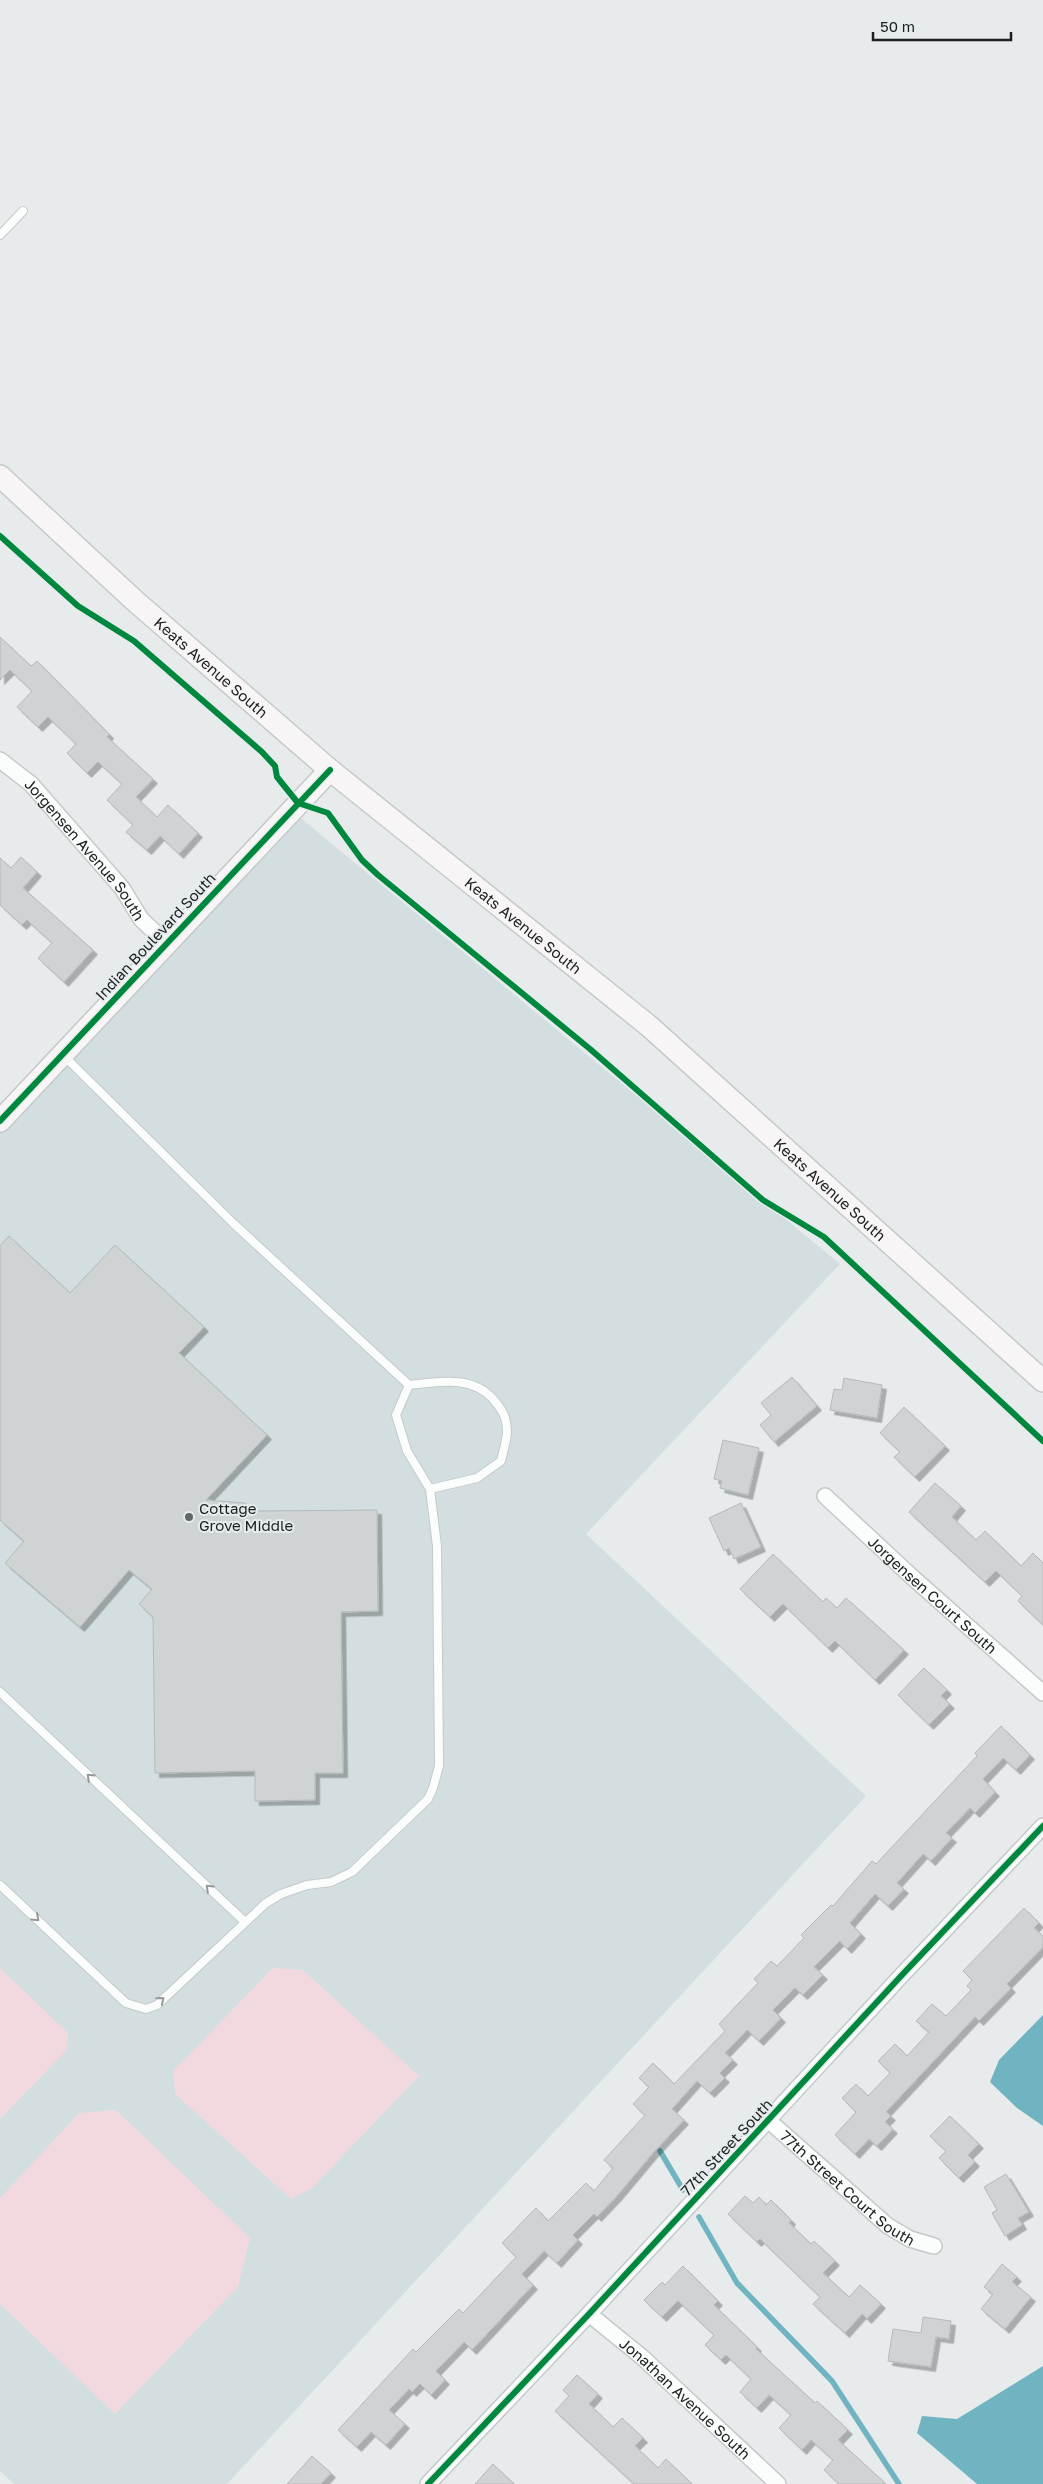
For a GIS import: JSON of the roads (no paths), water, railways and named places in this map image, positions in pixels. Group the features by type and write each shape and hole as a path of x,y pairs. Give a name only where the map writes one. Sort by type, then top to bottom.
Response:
{"main road":[{"name":"Keats Avenue South","path":"0,476 135,601 330,770 649,1026 1043,1381"},
{"name":"Indian Boulevard South","path":"0,1121 330,770"}],"street":[{"name":"Jorgensen Avenue South","path":"0,760 31,784 122,888 141,919 166,943"},
{"name":"Jorgensen Court South","path":"825,1496 911,1576 1043,1693"},
{"name":"77th Street South","path":"428,2484 589,2314 1043,1826"},
{"name":"77th Street Court South","path":"768,2120 888,2226 910,2239 934,2246"},
{"name":"Jonathan Avenue South","path":"589,2314 642,2357 778,2484"}],"lane":[{"path":"0,235 23,211"},
{"path":"61,1054 234,1224 409,1385 446,1381 469,1383 487,1392 503,1410 507,1431 501,1461 477,1478 430,1489"},
{"path":"0,1885 126,2004 146,2008 157,2005 244,1921 281,1894 306,1885 331,1882 352,1872 428,1799 439,1766 437,1556 430,1489 406,1451 396,1415 409,1385"},
{"path":"0,1692 244,1921"}],"water":[{"path":"1043,2015 1043,2126 1017,2108 990,2082 999,2060"},
{"path":"1043,2366 1043,2484 977,2484 917,2433 922,2416 957,2419"}],"waterway":[{"path":"660,2151 683,2190"},
{"path":"699,2217 737,2283 832,2381 899,2484"}],"place":[{"name":"Cottage Grove Middle","path":"189,1517"}]}
